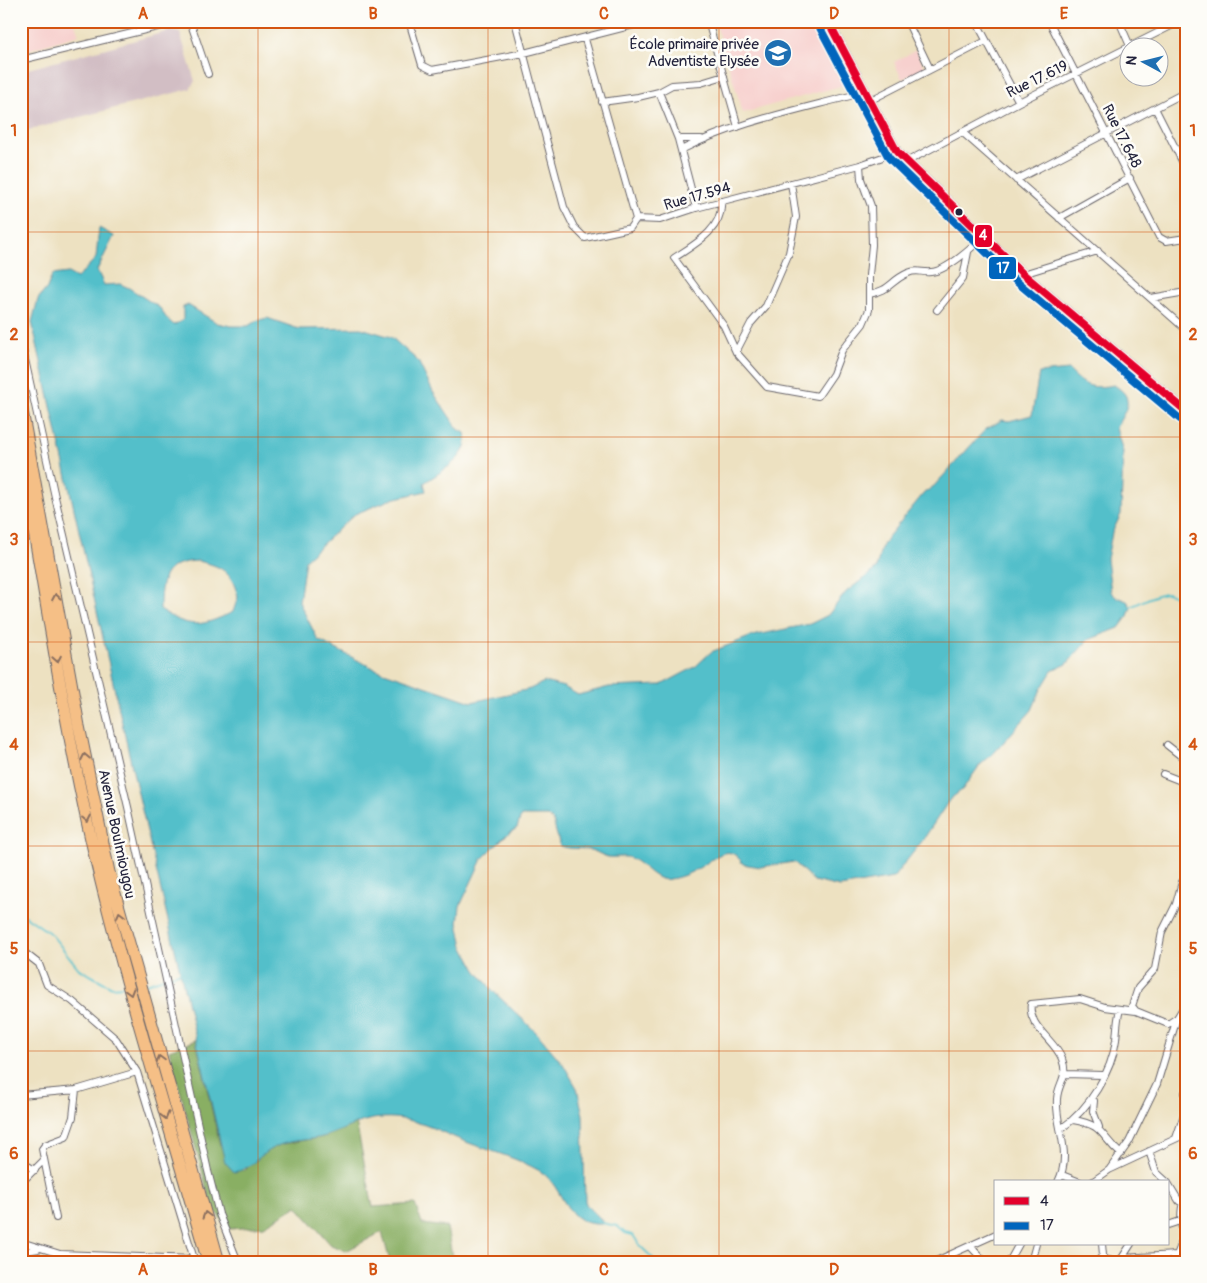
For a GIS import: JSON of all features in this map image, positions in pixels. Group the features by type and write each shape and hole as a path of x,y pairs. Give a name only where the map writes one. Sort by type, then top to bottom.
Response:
{"highway":[{"name":"Avenue Boulmiougou","path":"21,405 100,833 128,964"},
{"name":"Avenue Boulmiougou","path":"21,456 85,809 208,1262"},
{"name":"Avenue Boulmiougou","path":"142,1017 219,1262"}],"street":[{"path":"21,60 182,21"},
{"path":"190,21 208,74"},
{"path":"408,21 422,65 432,70 441,70 524,54 649,21"},
{"name":"Rue 17.594","path":"515,21 564,207 574,227 583,236 589,238 630,228 636,220 660,220 721,201 860,165 897,152"},
{"path":"708,21 738,127"},
{"path":"828,21 897,152 906,162 1024,274 1186,411"},
{"path":"907,21 930,69"},
{"path":"976,21 1019,102"},
{"name":"Rue 17.648","path":"1049,21 1161,239 1166,241 1186,238"},
{"path":"1119,21 1126,38"},
{"name":"Rue 17.619","path":"1146,38 1181,21"},
{"path":"585,39 636,220"},
{"path":"869,101 986,42"},
{"name":"Rue 17.619","path":"906,162 1120,51"},
{"path":"602,102 659,92 672,85 701,83 724,76"},
{"path":"659,92 678,139 696,208"},
{"path":"681,150 702,139 738,127 865,92"},
{"path":"1016,180 1186,92"},
{"path":"1155,108 1186,169"},
{"path":"962,132 1186,331"},
{"path":"678,139 702,139"},
{"path":"1179,155 1186,151"},
{"path":"721,201 722,212 713,228 674,258 724,326 736,352 767,387 818,396 833,374 845,345 867,316 872,244 871,206 861,179 860,165"},
{"path":"1059,218 1130,178"},
{"path":"736,352 750,323 766,306 789,253 796,217 791,183"},
{"path":"869,294 888,289 896,279 916,270 933,272 968,252 984,236"},
{"path":"1024,274 1098,251"},
{"path":"937,310 962,278 968,252"},
{"path":"1151,298 1186,292"},
{"path":"21,340 55,497 128,807 208,1171 219,1214 238,1262"},
{"path":"1167,744 1186,760"},
{"path":"1164,774 1186,783"},
{"path":"1136,1011 1132,1006 1133,999 1141,983 1155,969 1162,932 1173,910 1182,882 1186,878"},
{"path":"21,950 39,964 47,985 72,1002 116,1039 137,1072 194,1260 75,1256 39,1249 21,1242"},
{"path":"1059,1180 1062,1175 1064,1152 1062,1128 1057,1111 1057,1096 1065,1074 1056,1048 1035,1022 1030,1011 1031,1004 1076,998 1136,1011 1168,1024 1178,1018"},
{"path":"1109,1170 1129,1142 1157,1084 1178,1018 1185,1007"},
{"path":"1062,1128 1089,1102 1103,1075 1115,1043 1120,1009"},
{"path":"1178,1018 1186,1022"},
{"path":"21,1095 76,1090 137,1072"},
{"path":"1065,1074 1103,1075"},
{"path":"56,1218 43,1147 66,1137 72,1117 76,1090"},
{"path":"1094,1101 1092,1106 1094,1119 1121,1154"},
{"path":"1176,1138 1186,1109"},
{"path":"1072,1120 1088,1122 1100,1128"},
{"path":"1095,1180 1109,1170 1186,1134"},
{"path":"1149,1151 1156,1172 1165,1180"},
{"path":"21,1182 44,1160"},
{"path":"21,1162 35,1170"},
{"path":"1062,1175 1075,1180"},
{"path":"1122,1258 1177,1255 1181,1247 1184,1204 1179,1202 1170,1186"},
{"path":"1170,1224 1183,1220"},
{"path":"934,1262 994,1235"},
{"path":"1009,1262 1017,1246"},
{"path":"1031,1262 1035,1246"},
{"path":"1102,1246 1100,1260 1116,1262 1122,1258 1129,1246"},
{"path":"970,1247 985,1262"},
{"path":"21,1252 39,1249"}],"shaded area":[{"path":"21,21 74,21 79,35 21,52"},
{"name":"École primaire privée Adventiste Elysée","path":"715,21 815,21 848,84 743,113"},
{"path":"173,30 180,33 195,81 190,89 21,132 21,71"},
{"path":"916,50 925,68 902,79 894,62"}],"green space":[{"path":"196,1040 220,1145 244,1171 264,1152 278,1145 326,1136 356,1122 373,1207 415,1204 422,1224 447,1227 453,1262 390,1262 382,1232 346,1251 331,1245 297,1206 264,1226 230,1229 212,1208 169,1050"}],"water":[{"path":"99,228 114,236 97,270 104,285 120,284 129,288 160,308 167,319 174,325 183,320 183,307 188,305 217,323 231,326 248,326 256,321 267,318 299,329 361,328 391,337 418,361 433,392 458,429 465,433 466,442 464,449 454,463 424,483 426,491 392,499 355,514 305,560 299,602 318,640 375,669 472,702 530,689 544,682 564,687 578,695 609,687 661,685 695,667 711,652 752,636 810,624 828,615 846,592 876,569 881,549 887,538 924,493 934,486 985,430 1002,420 1009,421 1032,415 1039,373 1069,370 1089,385 1100,387 1114,385 1121,390 1127,399 1126,409 1116,428 1123,452 1121,514 1112,533 1107,559 1111,592 1116,597 1127,601 1131,607 1128,616 1119,628 1088,640 1067,664 1052,671 1041,689 1032,710 994,753 980,765 962,790 950,799 923,840 893,878 840,887 814,881 794,862 760,867 743,864 734,854 725,853 684,875 675,878 658,878 633,859 627,857 608,857 589,850 560,846 553,821 548,816 521,816 517,828 505,836 482,859 460,906 458,923 463,946 476,970 493,991 536,1032 563,1064 577,1088 583,1115 585,1201 603,1224 590,1223 572,1213 555,1186 540,1171 531,1166 422,1124 404,1119 384,1118 366,1120 326,1136 281,1144 269,1150 240,1171 234,1172 225,1162 134,776 32,322 38,299 47,288 52,275 68,273 77,278 96,258","holes":["198,561 214,565 225,572 233,582 238,597 233,612 212,621 196,624 180,620 160,610 161,590 166,575 177,565"]}],"waterway":[{"path":"1130,607 1163,593 1186,600"},
{"path":"21,913 51,934 79,969 112,987 123,986"},
{"path":"146,984 181,972"},
{"path":"602,1223 617,1226 625,1233 633,1235 640,1246 657,1262"}],"transit line":[{"name":"4","path":"828,21 897,152 1023,274 1186,411"},
{"name":"17","path":"819,26 889,158 1017,282 1180,419"}],"place":[{"name":"École primaire privée Adventiste Elysée","path":"778,53"}]}
